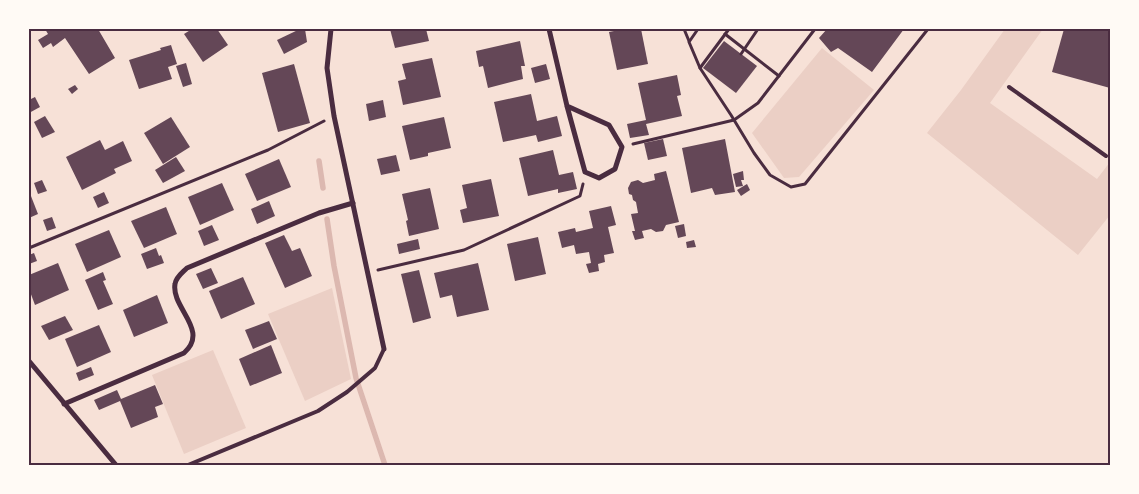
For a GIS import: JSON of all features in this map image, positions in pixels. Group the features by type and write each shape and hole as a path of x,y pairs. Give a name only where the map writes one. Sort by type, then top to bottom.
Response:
{"street":[{"path":"331,29 327,68 334,116 384,349"},
{"path":"549,29 567,106 585,172 599,178 615,169 622,147 609,124 567,106"},
{"path":"64,404 184,353 191,347 193,340 192,328 175,292 178,276 187,268 319,213 352,204"},
{"path":"29,361 116,465"}],"lane":[{"path":"1009,87 1106,156"},
{"path":"188,465 318,411 347,392 375,368 384,349"}],"path":[{"path":"684,29 700,68 754,153 770,175 791,187 805,184 928,29"},
{"path":"689,42 698,29"},
{"path":"700,68 729,29"},
{"path":"741,54 758,29"},
{"path":"622,147 734,120 758,103 815,29"},
{"path":"725,34 779,76"},
{"path":"29,248 268,150 334,116"},
{"path":"367,272 464,250 580,196 585,172"}],"shaded area":[{"path":"1005,29 1043,29 990,103 1097,179 1110,162 1110,215 1078,255 927,133"},
{"path":"822,48 874,90 799,177 784,178 752,133"},
{"path":"332,288 351,379 305,401 268,314"},
{"path":"213,350 246,428 184,454 152,375"}],"building":[{"path":"45,29 98,29 115,58 89,74 65,38 53,47 51,43 43,48 38,40 48,34"},
{"path":"192,29 217,29 228,45 203,62 184,34"},
{"path":"300,29 305,29 307,42 284,54 277,40"},
{"path":"390,29 426,29 429,41 395,48"},
{"path":"624,29 641,29 648,64 617,70 609,32"},
{"path":"827,29 904,29 872,72 838,48 831,52 819,38"},
{"path":"1064,29 1110,29 1110,88 1052,72"},
{"path":"520,41 525,66 521,66 523,79 488,88 483,66 479,67 476,51"},
{"path":"724,41 757,66 736,93 703,68"},
{"path":"171,45 177,64 168,67 172,79 139,89 129,60"},
{"path":"432,58 441,97 403,105 398,81 406,79 402,64"},
{"path":"186,63 192,84 183,87 176,66"},
{"path":"294,64 310,123 278,132 262,73"},
{"path":"546,64 550,79 535,83 531,68"},
{"path":"677,75 681,95 677,96 682,116 646,124 649,135 630,138 627,124 646,120 638,83"},
{"path":"75,85 78,89 72,94 68,89"},
{"path":"531,94 537,121 557,116 562,136 538,142 536,135 503,142 494,102"},
{"path":"35,97 40,107 29,113 29,100"},
{"path":"383,100 386,117 369,121 366,104"},
{"path":"45,116 55,132 42,138 34,122"},
{"path":"171,117 190,147 163,164 144,133"},
{"path":"444,117 451,148 428,153 428,156 410,160 402,126"},
{"path":"663,139 667,156 648,160 644,143"},
{"path":"725,139 735,192 715,195 712,188 691,193 682,148"},
{"path":"100,140 105,150 123,141 132,161 114,169 116,173 82,190 66,157"},
{"path":"553,150 559,175 573,172 577,189 558,193 558,189 528,196 519,158"},
{"path":"396,155 400,171 381,175 377,159"},
{"path":"176,157 185,171 163,183 155,170"},
{"path":"279,159 291,187 257,201 245,174"},
{"path":"666,171 679,222 666,225 663,231 656,232 651,229 642,231 644,238 635,240 632,231 635,231 631,214 638,213 636,202 633,200 632,195 629,194 628,188 631,182 638,180 643,183 655,180 654,174"},
{"path":"743,171 744,180 741,180 743,186 736,187 733,174"},
{"path":"491,179 499,216 463,223 460,210 467,208 462,185"},
{"path":"42,180 47,191 38,194 34,183"},
{"path":"222,183 234,210 200,225 188,197"},
{"path":"747,184 750,190 741,196 737,190"},
{"path":"430,188 439,229 409,236 406,221 408,220 402,194"},
{"path":"29,191 38,214 29,218"},
{"path":"104,192 109,203 98,208 93,197"},
{"path":"269,201 275,216 257,224 251,209"},
{"path":"611,206 616,225 608,227 614,253 604,255 605,262 598,264 599,271 589,273 586,264 591,263 589,252 576,254 574,245 562,248 558,232 575,228 576,232 593,228 589,211"},
{"path":"166,207 177,234 144,248 131,221"},
{"path":"52,217 56,228 47,231 43,220"},
{"path":"684,224 686,236 678,238 675,226"},
{"path":"212,225 219,240 204,246 198,231"},
{"path":"109,230 121,257 87,272 75,244"},
{"path":"284,235 292,251 300,248 312,276 285,288 265,243"},
{"path":"538,237 546,274 515,281 507,244"},
{"path":"418,239 420,249 399,254 397,244"},
{"path":"694,240 696,247 687,248 686,242"},
{"path":"156,248 164,263 147,269 141,254"},
{"path":"34,253 37,261 29,264 29,255"},
{"path":"58,263 69,290 35,305 29,289 29,275"},
{"path":"478,263 489,310 457,317 452,295 440,298 434,273"},
{"path":"211,268 218,283 203,289 196,274"},
{"path":"419,270 431,318 413,323 401,274"},
{"path":"103,272 106,280 103,281 113,304 98,310 85,280"},
{"path":"243,277 255,304 221,319 209,291"},
{"path":"157,295 168,323 134,337 123,310"},
{"path":"65,316 73,330 49,340 41,326"},
{"path":"269,321 277,339 253,349 245,330"},
{"path":"99,325 111,352 77,367 65,339"},
{"path":"271,345 282,373 250,386 239,359"},
{"path":"91,367 94,375 79,381 76,373"},
{"path":"155,385 163,404 155,407 158,417 131,428 120,401 99,410 94,400 117,390 121,399"}],"waterway":[{"path":"319,161 323,188"},
{"path":"327,219 334,266 356,378 385,465"}]}
